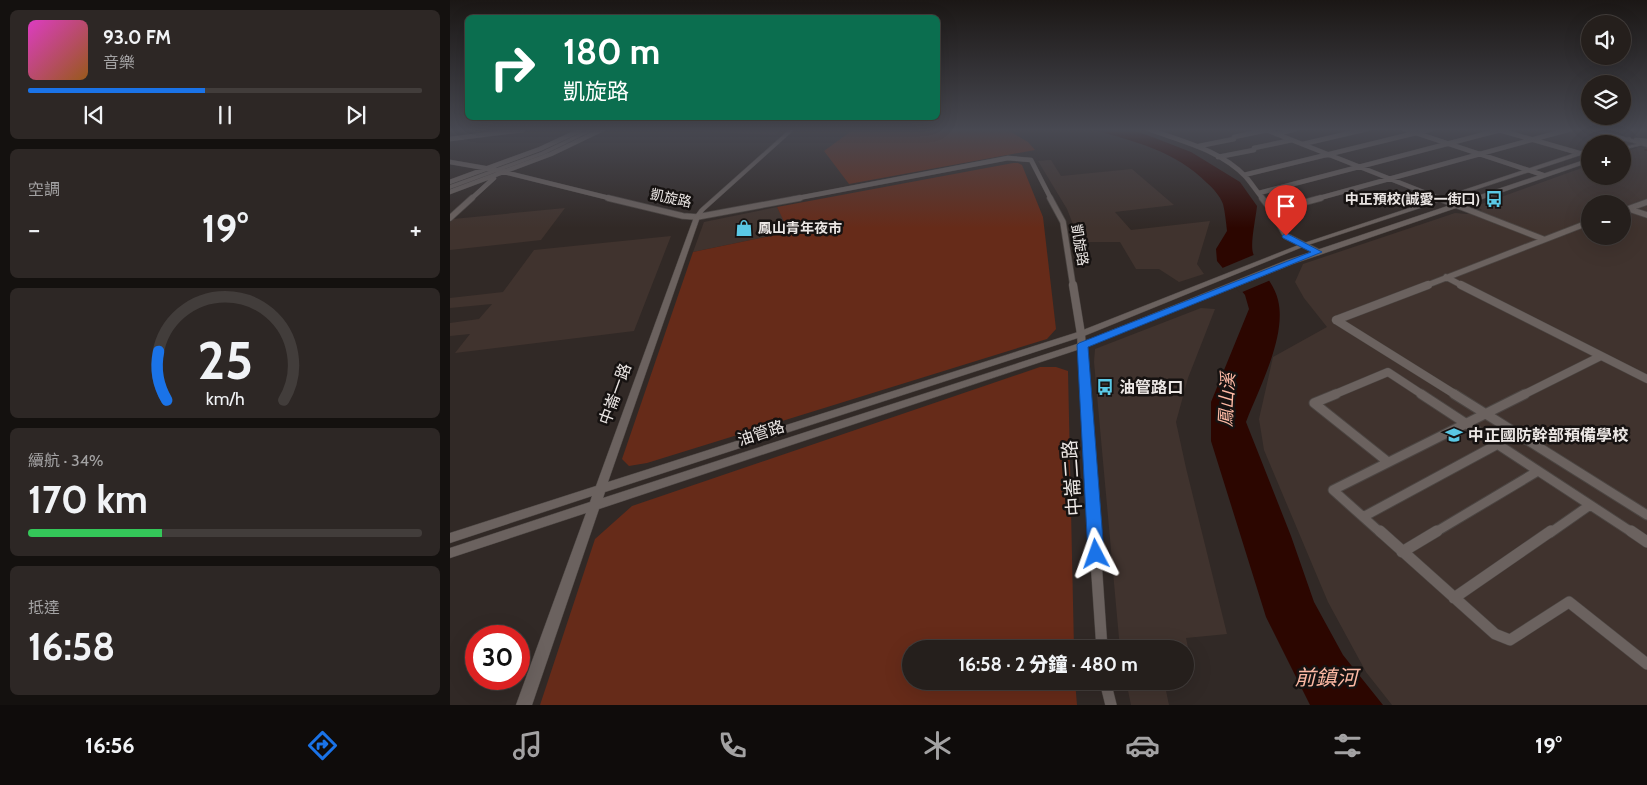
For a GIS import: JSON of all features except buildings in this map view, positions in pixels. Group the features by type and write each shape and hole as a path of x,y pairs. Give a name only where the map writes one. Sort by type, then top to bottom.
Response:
{"main road":[{"path":"450,187 518,162"}],"street":[{"name":"凱旋路","path":"450,162 504,171 683,216 697,217 987,162"},
{"path":"450,182 505,162"},
{"path":"450,192 529,162"},
{"name":"中崙一路","path":"524,705 697,217 702,210 756,162"},
{"name":"凱旋路","path":"1032,162 1063,222 1081,334"},
{"path":"1225,162 1244,175 1259,193 1286,236 1318,252"},
{"path":"1244,175 1296,162"},
{"path":"1347,162 1543,239"},
{"path":"1259,193 1379,162"},
{"path":"1272,211 1452,162"},
{"path":"1503,162 1543,175"},
{"path":"1081,334 1303,244 1552,162"},
{"path":"1083,345 1290,262 1581,163"},
{"path":"450,218 489,181 504,171"},
{"path":"1631,208 1647,202"},
{"path":"1631,210 1647,215"},
{"path":"1581,225 1336,320 1647,514"},
{"path":"1446,277 1647,379"},
{"name":"中崙二路","path":"1081,334 1101,640"},
{"name":"油管路","path":"450,538 1081,334"},
{"name":"油管路","path":"450,553 1083,345"},
{"path":"1601,356 1333,490 1494,634 1510,640 1569,602 1647,664"},
{"path":"1388,462 1314,404 1388,372 1647,542"},
{"path":"1363,517 1498,444"},
{"path":"1402,552 1538,471"},
{"path":"1454,598 1590,505"},
{"path":"1107,690 1111,705"}],"shaded area":[{"path":"832,162 970,162 849,184"},
{"path":"1039,162 1052,162 1061,176 1132,169 1174,205 1115,212 1131,230 1210,221 1197,264 1204,274 1179,282 1159,269 1136,269 1120,242 1080,242 1067,209"},
{"name":"中正國防幹部預備學校","path":"1631,162 1647,162 1647,705 1392,705 1366,672 1328,602 1264,450 1259,419 1273,357 1327,327 1304,298 1295,282 1303,264 1455,213 1467,214 1482,210 1476,206 1581,168 1581,185 1631,185"},
{"path":"1013,163 1022,165 1043,217 1056,329 1047,339 647,463 629,466 622,459 693,252 789,232 777,207"},
{"name":"鳳山青年夜市","path":"777,207 790,232 693,252 704,222"},
{"path":"565,208 541,240 450,250 450,222 453,219"},
{"path":"671,236 634,331 455,353 470,334 450,336 450,323 479,319 492,304 450,308 450,298 503,292 534,250"},
{"path":"1201,308 1215,309 1188,378 1176,422 1227,634 1186,638 1186,640 1119,640 1094,362 1095,349"},
{"path":"1040,367 1056,367 1068,371 1074,640 902,640 902,690 1076,690 1077,705 540,705 595,539 632,506"},
{"path":"1128,690 1166,690 1169,705 1131,705"}],"water":[{"name":"前鎮河","path":"1180,162 1207,162 1240,182 1257,206 1252,249 1258,265 1276,293 1280,314 1279,329 1270,362 1246,422 1291,536 1314,602 1343,655 1383,705 1310,705 1266,617 1211,441 1211,402 1249,309 1245,295 1217,261 1216,249 1227,231 1222,201 1214,190 1195,172"}],"pier":[{"path":"1256,254 1273,279 1240,293 1220,269"}],"place":[{"name":"中正預校(誠愛一街口)","path":"1494,199"},
{"name":"鳳山青年夜市","path":"744,228"},
{"name":"油管路口","path":"1105,387"},
{"name":"中正國防幹部預備學校","path":"1454,435"}],"route":[{"path":"1096,554 1083,345 1318,252 1286,236"}],"water label":[{"name":"鳳山溪","path":"1227,400"}]}
